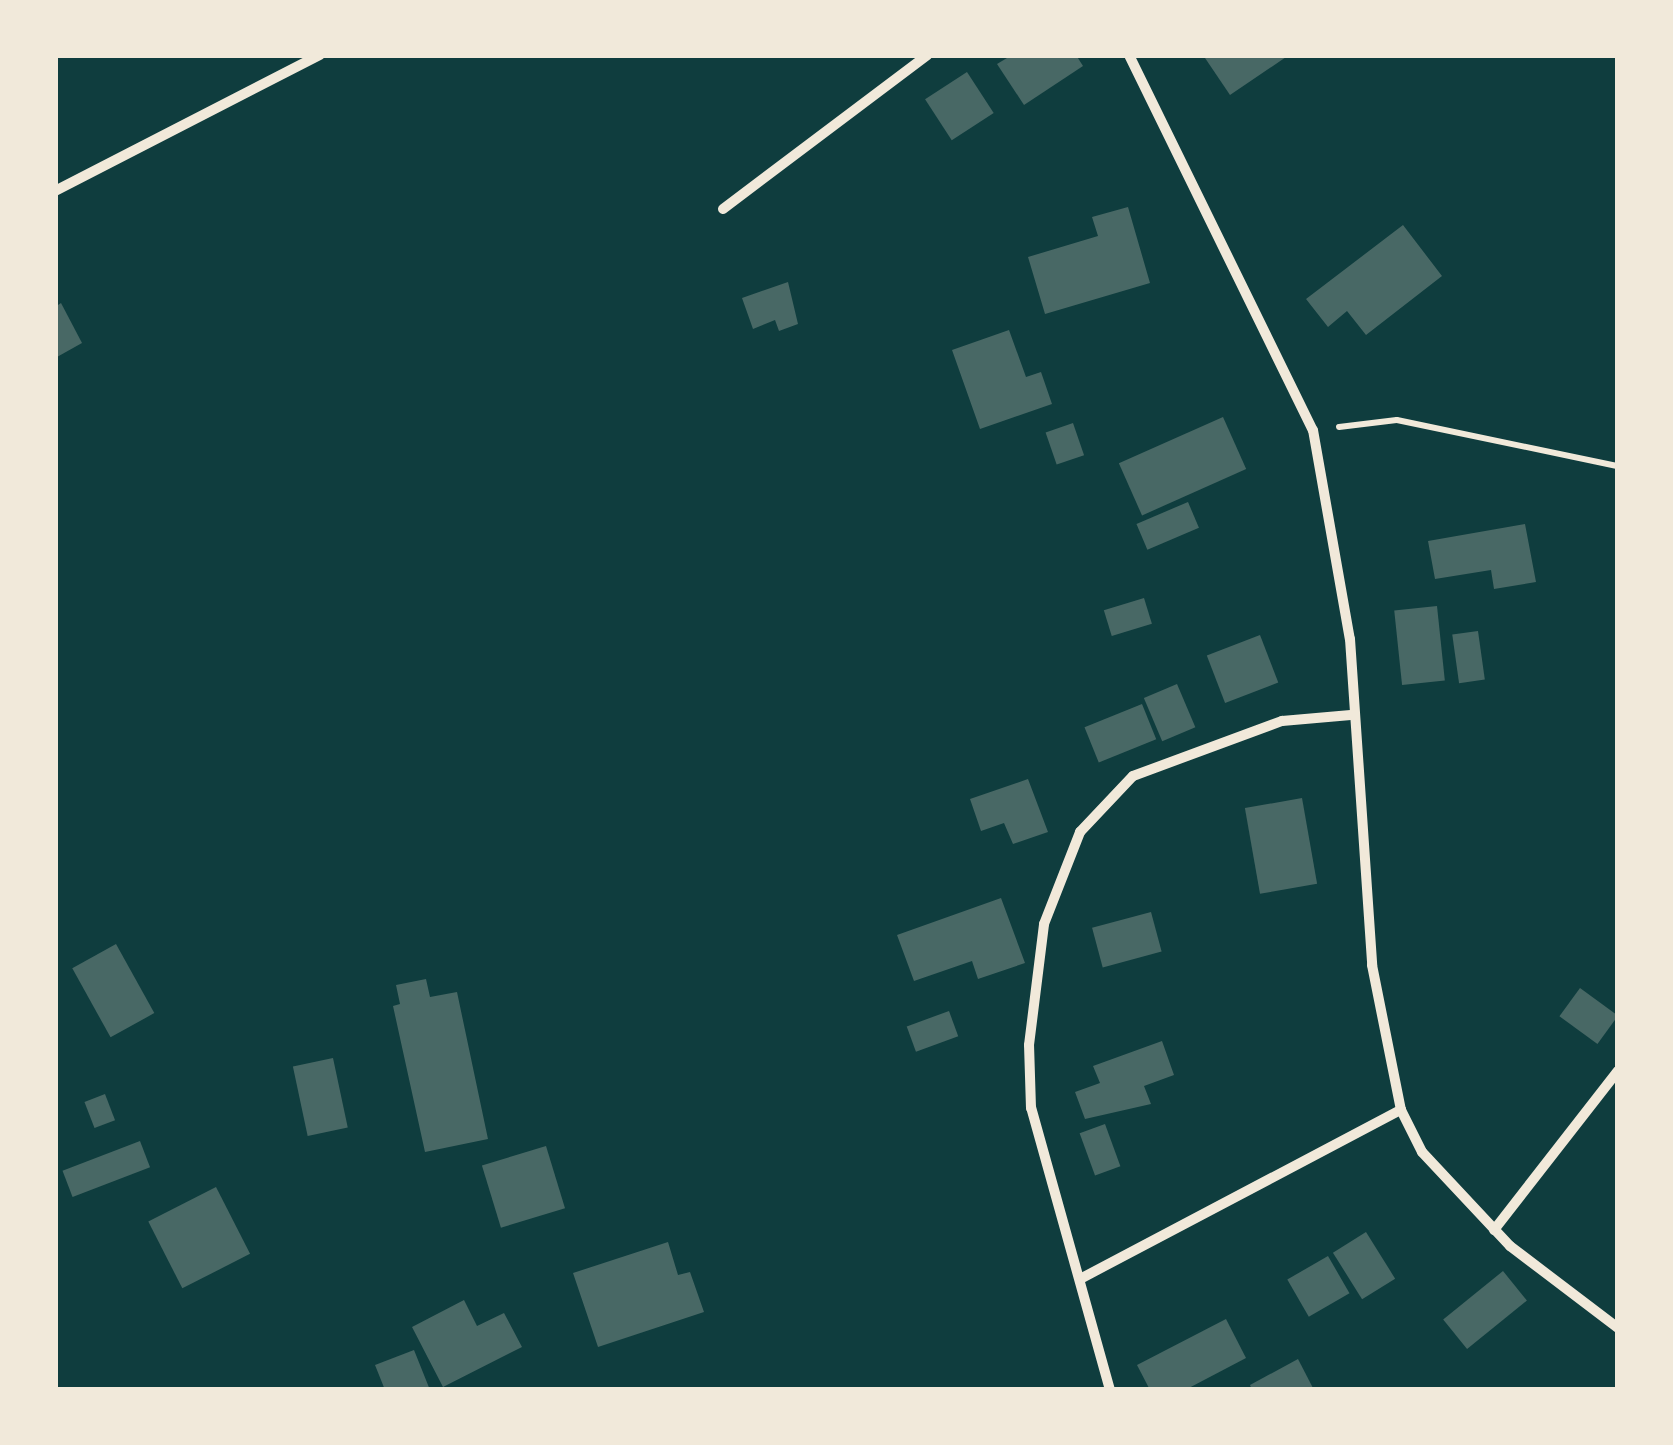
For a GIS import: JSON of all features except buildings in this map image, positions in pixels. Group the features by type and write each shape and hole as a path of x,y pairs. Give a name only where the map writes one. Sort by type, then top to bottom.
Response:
{"street":[{"path":"55,191 320,55"},
{"path":"723,209 926,55"},
{"path":"1130,55 1313,430 1350,639 1352,715 1365,808 1372,965 1400,1110 1422,1152 1494,1230 1618,1328"},
{"path":"1110,1390 1031,1108 1029,1046 1044,924 1080,832 1133,776 1282,721 1352,715"},
{"path":"1494,1230 1618,1071"},
{"path":"1080,1280 1400,1110"}],"path":[{"path":"1313,430 1397,420 1618,466"}]}
